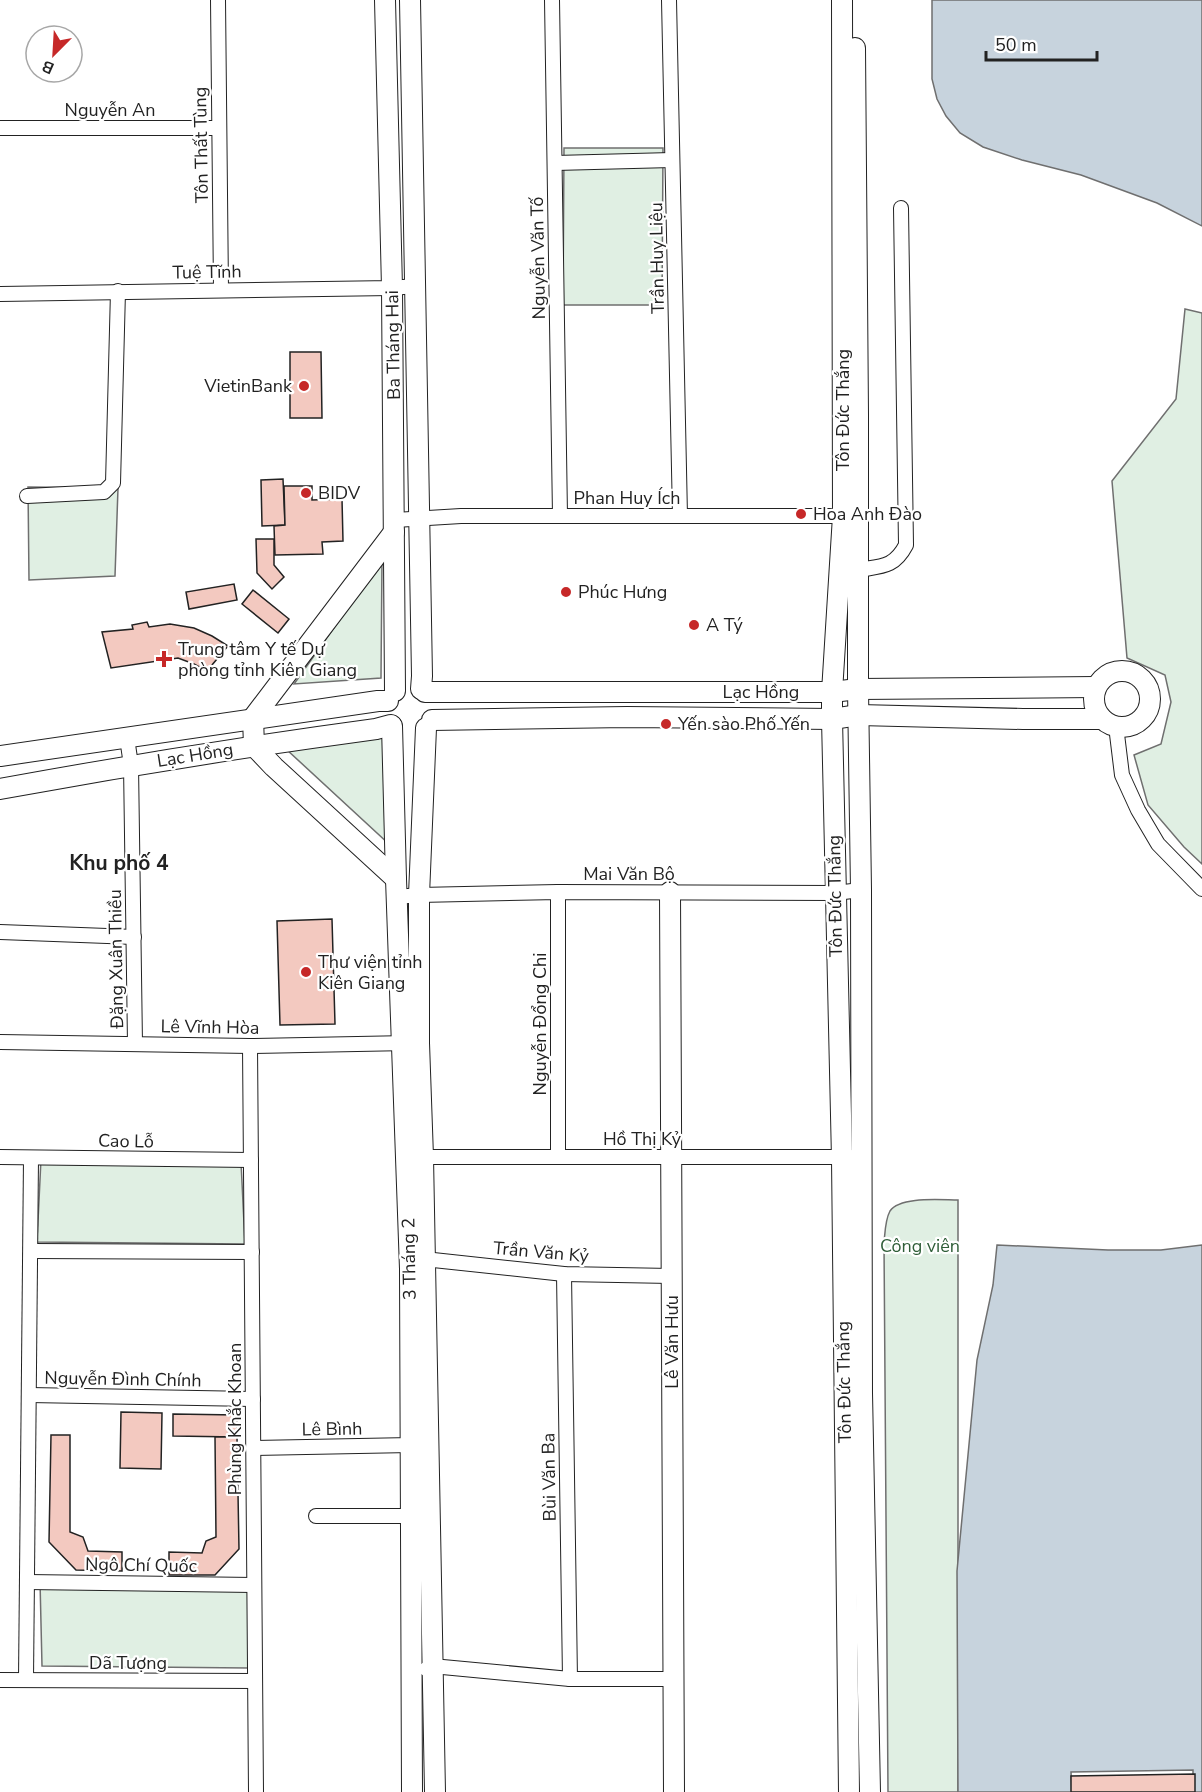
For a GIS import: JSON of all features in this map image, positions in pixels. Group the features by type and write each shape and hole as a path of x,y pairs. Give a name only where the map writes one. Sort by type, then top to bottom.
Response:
{"street":[{"name":"Tôn Thất Tùng","path":"218,0 221,290"},
{"name":"Ba Tháng Hai","path":"384,0 392,288 394,526 392,696"},
{"name":"Ba Tháng Hai","path":"410,0 423,690"},
{"name":"Nguyễn Văn Tố","path":"552,0 560,516"},
{"name":"Trần Huy Liệu","path":"669,0 680,516"},
{"name":"Tôn Đức Thắng","path":"842,0 850,514 858,570 862,1392 870,1792"},
{"name":"Tôn Đức Thắng","path":"849,1792 842,1159 832,692 850,514 855,0"},
{"name":"Nguyễn An","path":"0,128 219,128"},
{"path":"555,163 672,160"},
{"path":"858,570 888,565 900,557 906,545 901,208"},
{"name":"Tuệ Tĩnh","path":"0,294 415,286"},
{"path":"27,496 104,492 113,483 118,291"},
{"name":"Phan Huy Ích","path":"394,526 419,518 461,516 850,514"},
{"path":"394,526 253,718 254,746 396,888"},
{"path":"1125,670 1134,673 1142,678 1149,687 1150,706 1143,719 1135,725 1125,727 1109,723 1096,711 1094,701 1096,687 1110,673 1125,670"},
{"path":"408,686 423,690 434,708 429,724 418,733 400,732 392,726 386,714 392,696 408,686"},
{"name":"Lạc Hồng","path":"423,690 832,692 858,689 1096,687"},
{"path":"627,692 627,717"},
{"name":"Lạc Hồng","path":"0,756 378,701 392,696"},
{"name":"Lạc Hồng","path":"429,724 627,717 832,719 859,715 1109,723"},
{"path":"1109,723 1122,775 1138,810 1158,844 1202,890"},
{"name":"3 Tháng 2","path":"429,724 411,1043 417,1264 428,1433 435,1792"},
{"name":"Lạc Hồng","path":"0,789 131,765 392,726"},
{"name":"3 Tháng 2","path":"392,726 396,888 423,1157 411,1446 412,1792"},
{"name":"Đặng Xuân Thiều","path":"127,738 131,765 135,1044"},
{"name":"Mai Văn Bộ","path":"396,888 419,895 558,892 835,893 861,890"},
{"name":"Nguyễn Đổng Chi","path":"558,892 558,1157"},
{"name":"Lê Văn Hưu","path":"670,892 674,1792"},
{"path":"0,932 134,937"},
{"name":"Lê Vĩnh Hòa","path":"0,1042 249,1046 411,1043"},
{"name":"Phùng Khắc Khoan","path":"249,1046 256,1792"},
{"name":"Hồ Thị Kỷ","path":"423,1157 671,1156 842,1159 862,1156"},
{"name":"Cao Lỗ","path":"0,1157 251,1160"},
{"path":"26,1680 31,1158"},
{"path":"31,1251 252,1252"},
{"name":"Trần Văn Kỷ","path":"417,1264 564,1274 671,1276"},
{"name":"Bùi Văn Ba","path":"564,1274 570,1679"},
{"name":"Nguyễn Đình Chính","path":"29,1395 253,1399"},
{"path":"411,1446 428,1433"},
{"name":"Lê Bình","path":"253,1448 411,1446"},
{"path":"316,1516 411,1516"},
{"name":"Ngô Chí Quốc","path":"27,1582 254,1585"},
{"path":"411,1677 432,1666 570,1679 674,1679"},
{"name":"Dã Tượng","path":"0,1680 255,1681"}],"green space":[{"path":"564,148 663,148 662,305 563,305"},
{"path":"1185,309 1202,313 1202,864 1184,847 1148,805 1134,755 1161,744 1171,702 1165,675 1127,658 1112,481 1176,399"},
{"path":"28,487 118,488 115,576 29,580"},
{"path":"382,560 381,678 294,684"},
{"path":"387,734 390,845 286,749"},
{"path":"41,1159 241,1162 245,1244 37,1242"},
{"name":"Công viên","path":"921,1200 958,1200 958,1792 888,1792 884,1243 887,1218 895,1206"},
{"path":"40,1581 248,1585 248,1668 42,1666"}],"shaded area":[{"path":"932,0 1202,0 1202,226 1157,203 1081,175 983,147 960,133 946,116 937,99 932,79"},
{"path":"997,1245 1161,1250 1202,1245 1202,1792 958,1792 957,1571 977,1360 993,1285"}],"pier":[{"path":"1193,1770 1193,1792 1072,1792 1071,1772"}],"building":[{"path":"290,352 321,352 322,418 290,418"},
{"path":"283,479 285,525 262,526 261,480"},
{"path":"284,486 312,486 312,500 342,499 343,541 322,542 323,554 275,555 274,526 285,525"},
{"path":"256,539 274,539 274,565 284,577 272,589 257,573"},
{"path":"234,584 237,600 189,609 186,592"},
{"path":"253,590 289,619 278,633 242,604"},
{"path":"147,622 149,627 170,624 194,628 228,646 212,665 216,668 210,673 178,658 111,668 102,632 133,629 132,625"},
{"name":"Thư viện tỉnh Kiên Giang","path":"332,919 335,1024 280,1025 277,921"},
{"path":"121,1412 162,1413 161,1469 120,1468"},
{"path":"173,1414 237,1415 237,1437 173,1436"},
{"path":"51,1435 70,1435 70,1532 83,1537 88,1551 122,1552 122,1571 76,1570 49,1542"},
{"path":"215,1437 237,1437 239,1549 215,1575 169,1575 169,1552 202,1553 206,1541 216,1537"},
{"path":"1195,1774 1195,1792 1071,1792 1071,1776"}],"place":[{"name":"VietinBank","path":"304,386"},
{"name":"BIDV","path":"306,493"},
{"name":"Hoa Anh Đào","path":"801,514"},
{"name":"Phúc Hưng","path":"566,592"},
{"name":"A Tý","path":"694,625"},
{"name":"Trung tâm Y tế Dự phòng tỉnh Kiên Giang","path":"164,659"},
{"name":"Yến sào Phố Yến","path":"666,724"},
{"name":"Thư viện tỉnh Kiên Giang","path":"306,972"}],"district":[{"name":"Khu phố 4","path":"119,863"}]}
